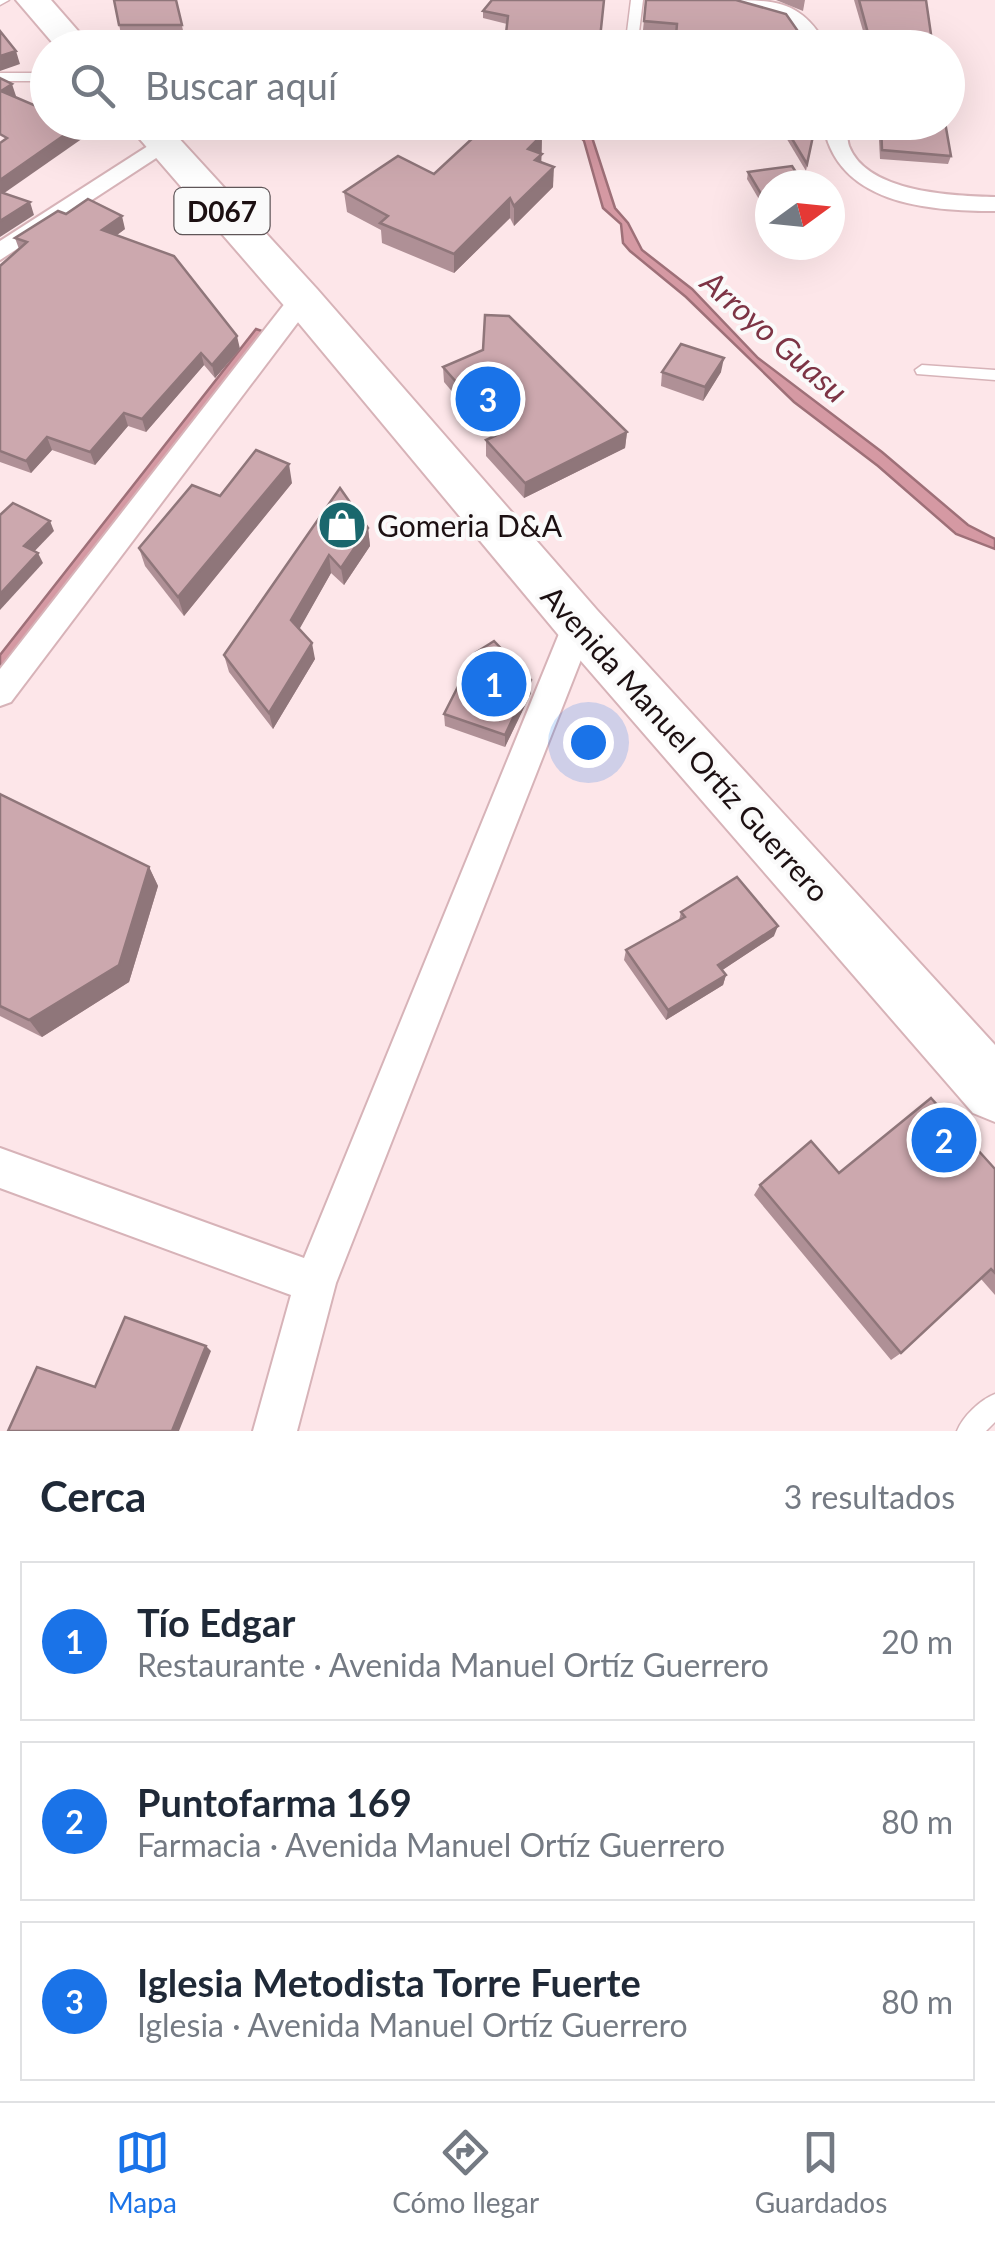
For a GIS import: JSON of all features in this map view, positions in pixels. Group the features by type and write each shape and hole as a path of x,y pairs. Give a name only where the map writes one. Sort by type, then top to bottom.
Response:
{"main road":[{"path":"33,0 60,30"},
{"name":"Avenida Manuel Ortíz Guerrero","path":"158,140 302,299 580,624 990,1076"}],"street":[{"path":"735,0 795,14 810,30"},
{"path":"0,252 143,140"},
{"path":"835,140 841,159 861,178 926,198 995,204"},
{"path":"0,692 302,299"},
{"path":"275,1431 315,1282 580,624"},
{"path":"0,1168 315,1282"}],"lane":[{"path":"633,30 637,0"},
{"path":"0,77 30,77"},
{"path":"922,370 995,375"},
{"path":"969,1431 995,1406"}],"shaded area":[{"path":"593,140 615,208 642,250 692,289 758,358 882,452 968,525 995,539 995,549 956,534 878,466 794,402 686,297 630,251 623,243 621,224 603,208 584,141"},
{"path":"256,329 265,332 0,668 0,655"}],"building":[{"path":"114,0 176,0 182,25 119,25"},
{"path":"492,0 604,0 601,30 506,30 508,16 483,11"},
{"path":"646,0 736,0 786,14 797,30 676,30 677,24 644,21"},
{"path":"859,0 926,0 930,30 867,30"},
{"path":"0,31 16,51 0,56"},
{"path":"0,78 12,84 1,91 30,103 30,140 57,140 0,180 0,143 7,138 0,134"},
{"path":"471,140 537,140 528,149 542,154 535,160 554,167 514,206 510,198 454,254 380,223 388,216 344,192 398,156 434,174"},
{"path":"793,140 812,140 807,164"},
{"path":"882,140 948,140 951,156 882,150"},
{"path":"792,166 795,170 763,170"},
{"path":"0,192 30,202 0,221"},
{"path":"88,199 122,216 102,230 174,256 237,336 212,365 201,353 142,419 124,413 90,452 47,437 26,461 0,451 0,266 27,242 15,238 58,211 66,214"},
{"path":"485,315 509,316 627,432 525,483 486,440 501,433 443,367 483,350"},
{"path":"681,344 724,358 705,387 662,372"},
{"path":"256,450 289,464 178,597 139,548 192,485 220,496"},
{"path":"340,488 368,528 341,568 329,555 291,620 312,643 269,713 224,655"},
{"path":"13,503 50,521 24,546 38,553 0,594 0,515"},
{"path":"494,641 531,680 505,735 444,714 475,653"},
{"path":"0,794 149,867 119,965 29,1020 0,1006"},
{"path":"737,877 778,926 718,965 726,975 668,1010 626,950 685,917 681,912"},
{"path":"931,1098 995,1169 995,1273 991,1269 901,1353 760,1185 811,1141 839,1173"},
{"path":"125,1317 206,1346 172,1431 8,1431 37,1367 95,1387"}],"place":[{"name":"Iglesia Metodista Torre Fuerte","path":"488,399"},
{"name":"Gomeria D&A","path":"342,525"},
{"name":"Tío Edgar","path":"494,684"},
{"name":"Puntofarma 169","path":"944,1140"}],"water label":[{"name":"Arroyo Guasu","path":"775,336"}]}
